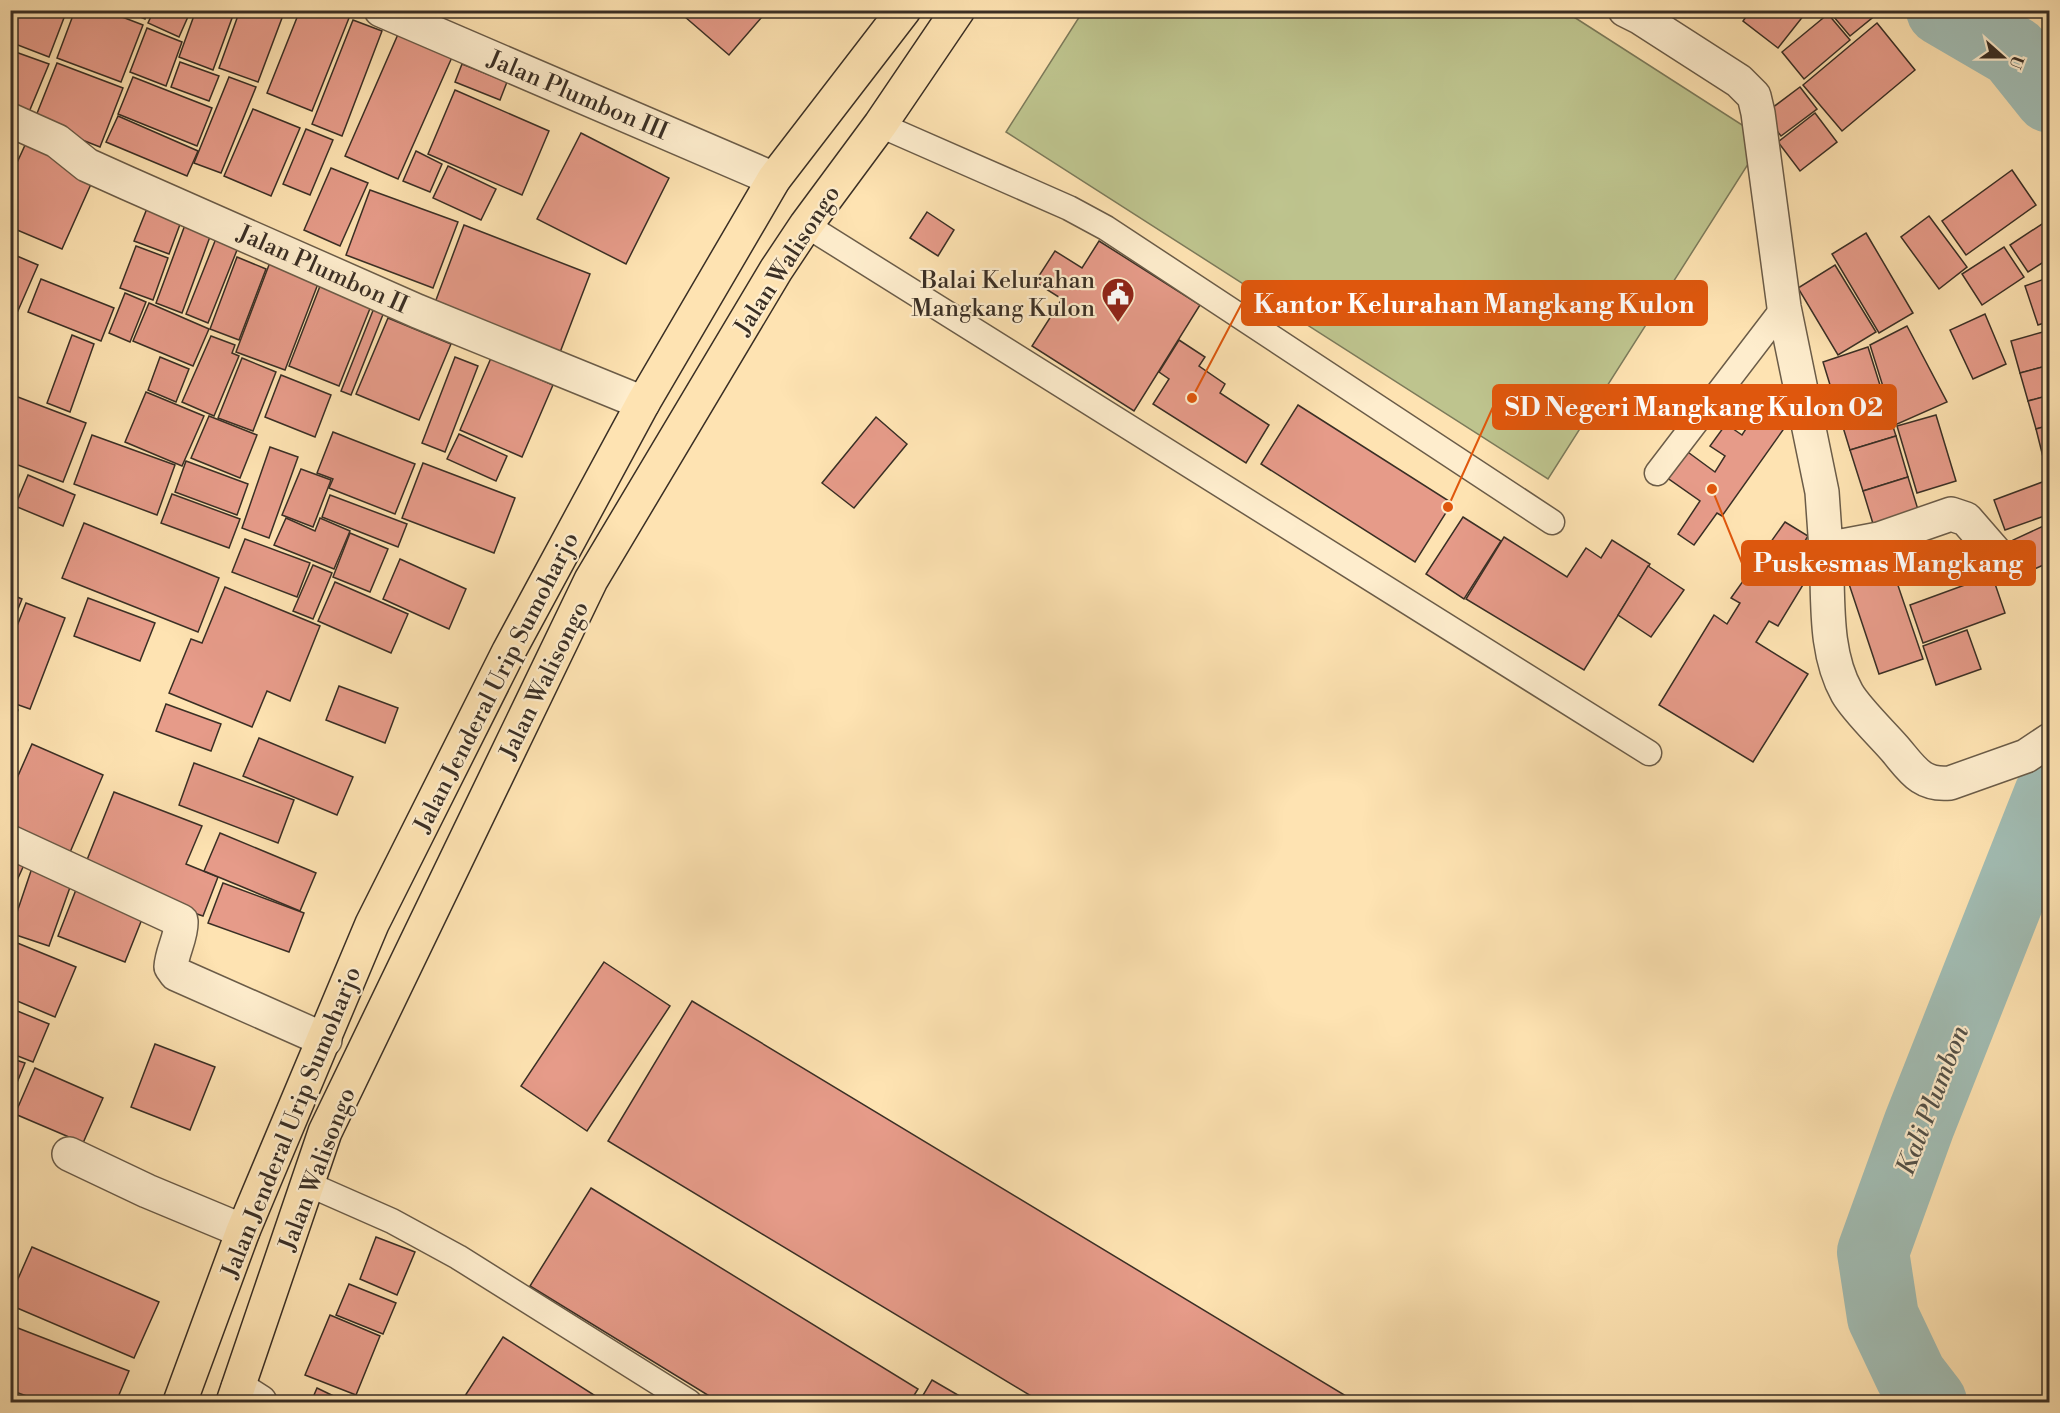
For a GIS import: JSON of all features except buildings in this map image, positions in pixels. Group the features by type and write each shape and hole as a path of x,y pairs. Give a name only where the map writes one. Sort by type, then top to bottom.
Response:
{"highway":[{"name":"Jalan Jenderal Urip Sumoharjo","path":"180,1402 243,1230 372,924 509,651 643,403 774,179 904,10"},
{"name":"Jalan Walisongo","path":"244,1398 308,1184 326,1132 591,580 776,270 806,225 880,125 958,10"},
{"path":"509,651 545,677"}],"street":[{"name":"Jalan Plumbon III","path":"381,10 774,179"},
{"path":"1626,10 1739,81 1754,96 1784,307 1822,492 1829,634 1840,675 1848,694 1920,779 1938,784 1950,783 2038,748"},
{"name":"Jalan Plumbon II","path":"10,120 57,141 87,165 127,183 417,311 643,403"},
{"path":"1826,549 1879,539 1951,514 1965,519 1999,557"},
{"path":"10,842 181,921 172,954 171,967 176,974 324,1040"},
{"path":"69,1154 147,1191 243,1230"}],"lane":[{"path":"880,125 1069,208 1106,228 1552,522"},
{"path":"806,225 1649,753"},
{"path":"1657,472 1784,307"},
{"path":"308,1184 392,1221 458,1257 689,1402"}],"green space":[{"path":"1563,10 1764,139 1548,479 1006,132 1083,11"}],"waterway":[{"name":"Kali Plumbon","path":"1942,10 2014,52 2050,97"},
{"name":"Kali Plumbon","path":"1931,1402 1911,1376 1883,1317 1873,1252 1919,1125 2050,794"}],"place":[{"name":"Balai Kelurahan Mangkang Kulon","path":"1118,323"},
{"name":"Kantor Kelurahan Mangkang Kulon","path":"1192,398"},
{"name":"Puskesmas Mangkang","path":"1712,489"},
{"name":"SD Negeri Mangkang Kulon 02","path":"1448,507"}]}
